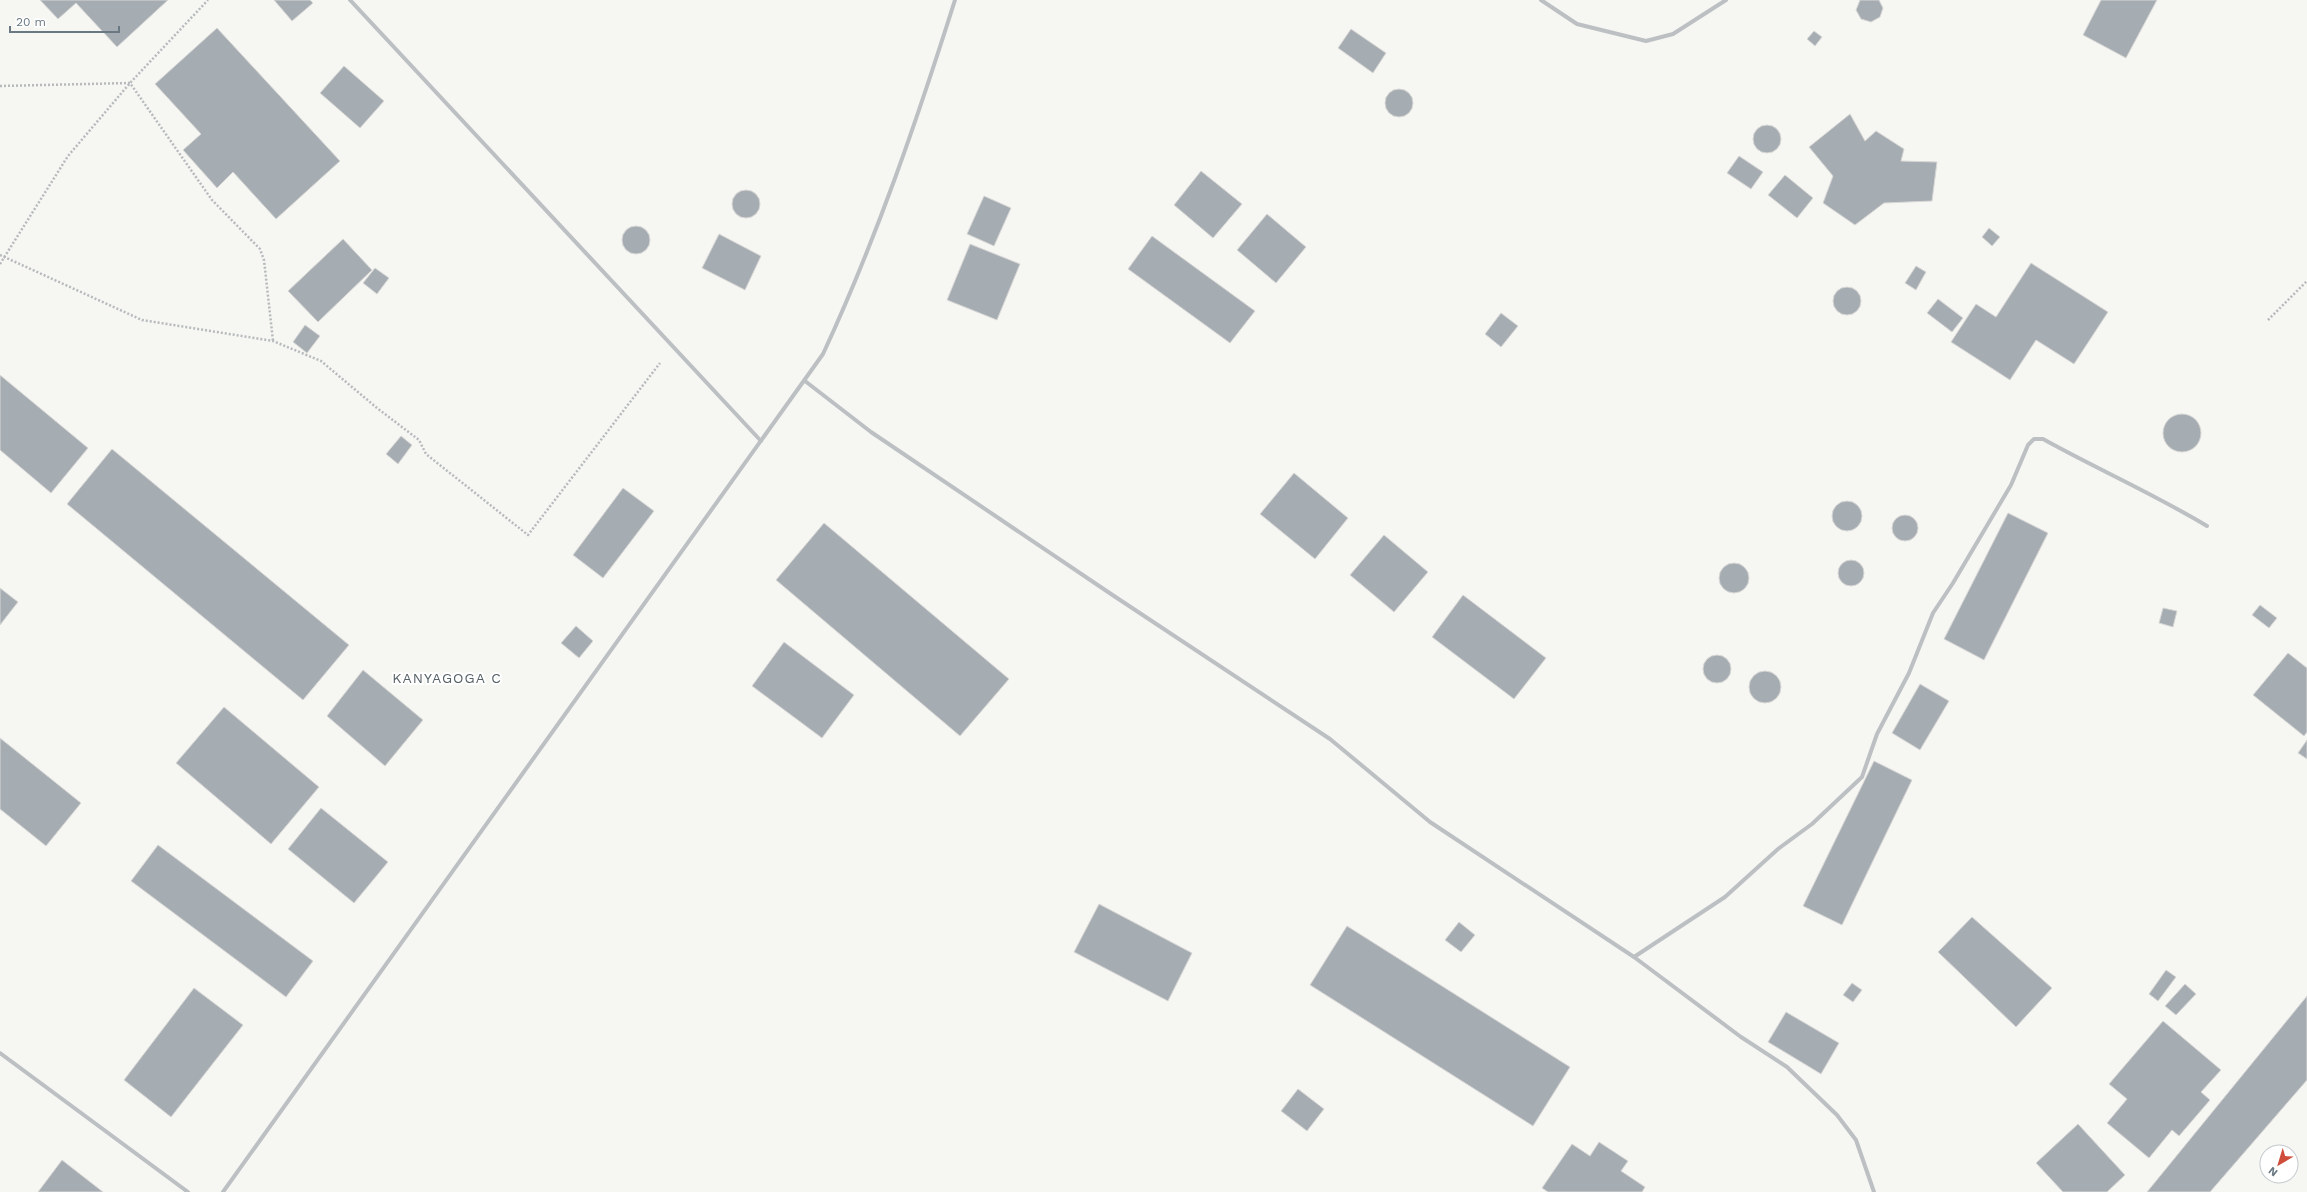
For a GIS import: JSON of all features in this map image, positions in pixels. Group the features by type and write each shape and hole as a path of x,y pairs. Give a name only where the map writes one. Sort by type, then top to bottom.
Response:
{"street":[{"path":"350,0 761,441"},
{"path":"223,1192 823,354 852,291 926,91 955,0"},
{"path":"1541,0 1577,24 1646,41 1673,34 1726,0"},
{"path":"805,381 871,432 1111,594 1330,739 1430,822 1634,957 1741,1037 1787,1067 1838,1115 1856,1140 1874,1192"},
{"path":"1634,957 1725,897 1778,849 1812,824 1862,777 1877,734 1909,673 1933,613 1953,583 2011,485 2028,445 2034,439 2043,439 2141,491 2167,502 2207,526"},
{"path":"0,1053 188,1192"}],"path":[{"path":"0,264 68,156 130,83 208,0"},
{"path":"0,86 130,83"},
{"path":"130,83 212,200 260,249 264,260 273,342"},
{"path":"0,255 142,320 273,342 321,361 377,408 419,440 426,454 528,535 673,346"},
{"path":"2268,320 2307,281"}],"building":[{"path":"40,0 168,0 117,47 76,3 58,19"},
{"path":"274,0 310,0 313,3 292,21"},
{"path":"1860,0 1879,0 1883,8 1880,17 1871,22 1861,19 1856,10"},
{"path":"2101,0 2157,0 2126,58 2083,35"},
{"path":"217,28 340,161 276,219 233,172 217,188 183,150 201,134 155,84"},
{"path":"1351,29 1386,53 1373,73 1338,48"},
{"path":"1814,31 1822,37 1815,46 1807,39"},
{"path":"344,66 384,101 360,128 320,93"},
{"path":"1399,89 1409,93 1413,103 1409,113 1399,117 1389,113 1385,103 1389,93"},
{"path":"1850,114 1865,141 1876,131 1904,149 1901,161 1937,162 1932,201 1884,203 1855,225 1823,203 1833,176 1809,147"},
{"path":"1767,125 1777,129 1781,139 1777,149 1767,153 1757,149 1753,139 1757,129"},
{"path":"1739,156 1763,172 1751,189 1727,173"},
{"path":"1201,171 1242,204 1213,238 1174,205"},
{"path":"1785,175 1813,198 1797,218 1768,195"},
{"path":"746,190 756,194 760,204 756,214 746,218 736,214 732,204 736,194"},
{"path":"984,196 1011,208 994,246 967,234"},
{"path":"1267,214 1306,247 1276,283 1237,250"},
{"path":"636,226 646,230 650,240 646,250 636,254 626,250 622,240 626,230"},
{"path":"1989,228 2000,237 1992,246 1982,237"},
{"path":"719,234 761,256 745,290 702,268"},
{"path":"1152,236 1255,311 1230,343 1128,269"},
{"path":"343,239 372,270 318,322 288,291"},
{"path":"970,244 1020,264 997,320 947,300"},
{"path":"2031,263 2108,312 2074,364 2036,340 2010,380 1951,342 1976,304 1996,317"},
{"path":"1916,266 1926,272 1916,290 1905,283"},
{"path":"375,268 389,278 377,294 363,283"},
{"path":"1847,287 1857,291 1861,301 1857,311 1847,315 1837,311 1833,301 1837,291"},
{"path":"1938,299 1963,318 1952,332 1927,313"},
{"path":"1501,313 1518,326 1501,347 1485,334"},
{"path":"305,325 320,336 307,353 293,342"},
{"path":"0,375 88,448 51,493 0,450"},
{"path":"2178,414 2186,414 2193,417 2198,422 2201,433 2198,444 2193,449 2186,452 2178,452 2171,449 2166,444 2163,437 2163,429 2166,422 2171,417"},
{"path":"401,436 412,445 398,464 386,454"},
{"path":"112,449 349,645 303,700 67,504"},
{"path":"1294,473 1348,518 1315,559 1260,514"},
{"path":"623,488 654,511 603,578 573,555"},
{"path":"1847,501 1853,502 1861,510 1861,522 1853,530 1847,531 1841,530 1833,522 1832,516 1833,510 1841,502"},
{"path":"2008,513 2048,533 1984,660 1944,639"},
{"path":"1905,515 1914,519 1918,528 1914,537 1905,541 1896,537 1892,528 1896,519"},
{"path":"824,523 1009,679 960,736 776,580"},
{"path":"1384,535 1428,572 1394,612 1350,575"},
{"path":"1851,560 1860,564 1864,573 1860,582 1851,586 1842,582 1838,573 1842,564"},
{"path":"1734,563 1745,567 1749,578 1745,589 1734,593 1723,589 1719,578 1723,567"},
{"path":"0,588 18,602 0,625"},
{"path":"1463,595 1546,658 1514,699 1432,637"},
{"path":"2260,605 2277,618 2269,628 2252,615"},
{"path":"2163,608 2177,611 2173,627 2159,623"},
{"path":"576,626 593,641 579,658 561,643"},
{"path":"784,642 854,695 822,738 752,686"},
{"path":"2288,653 2307,668 2307,732 2304,736 2253,695"},
{"path":"1717,655 1727,659 1731,669 1727,679 1717,683 1707,679 1703,669 1707,659"},
{"path":"363,670 423,720 385,766 327,716"},
{"path":"1765,671 1774,674 1778,678 1781,687 1778,696 1774,700 1765,703 1756,700 1752,696 1749,687 1752,678 1756,674"},
{"path":"1920,684 1949,701 1920,750 1892,733"},
{"path":"224,707 319,787 271,844 176,763"},
{"path":"0,738 81,803 46,846 0,809"},
{"path":"2307,740 2307,759 2298,753"},
{"path":"1874,761 1912,780 1842,925 1803,906"},
{"path":"321,808 388,862 354,903 288,849"},
{"path":"158,845 313,961 286,997 131,881"},
{"path":"1099,904 1192,953 1168,1001 1074,952"},
{"path":"1972,917 2052,988 2016,1027 1938,952"},
{"path":"1459,922 1475,935 1461,952 1445,940"},
{"path":"1347,926 1570,1067 1533,1126 1310,985"},
{"path":"2166,970 2176,977 2158,1001 2149,994"},
{"path":"1852,983 1862,990 1853,1002 1843,995"},
{"path":"2185,984 2196,994 2176,1015 2165,1006"},
{"path":"194,988 243,1025 171,1117 124,1080"},
{"path":"2307,996 2307,1080 2210,1192 2147,1192"},
{"path":"1786,1012 1839,1043 1821,1074 1768,1042"},
{"path":"2163,1021 2221,1070 2201,1092 2210,1100 2179,1136 2172,1130 2149,1158 2107,1123 2127,1099 2109,1084"},
{"path":"1298,1089 1324,1109 1307,1131 1281,1111"},
{"path":"2078,1124 2125,1175 2107,1192 2063,1192 2036,1163"},
{"path":"1599,1142 1628,1161 1621,1171 1645,1187 1642,1192 1548,1192 1542,1188 1572,1144 1590,1156"},
{"path":"62,1160 103,1192 38,1192"}],"district":[{"name":"KANYAGOGA C","path":"447,678"}]}
